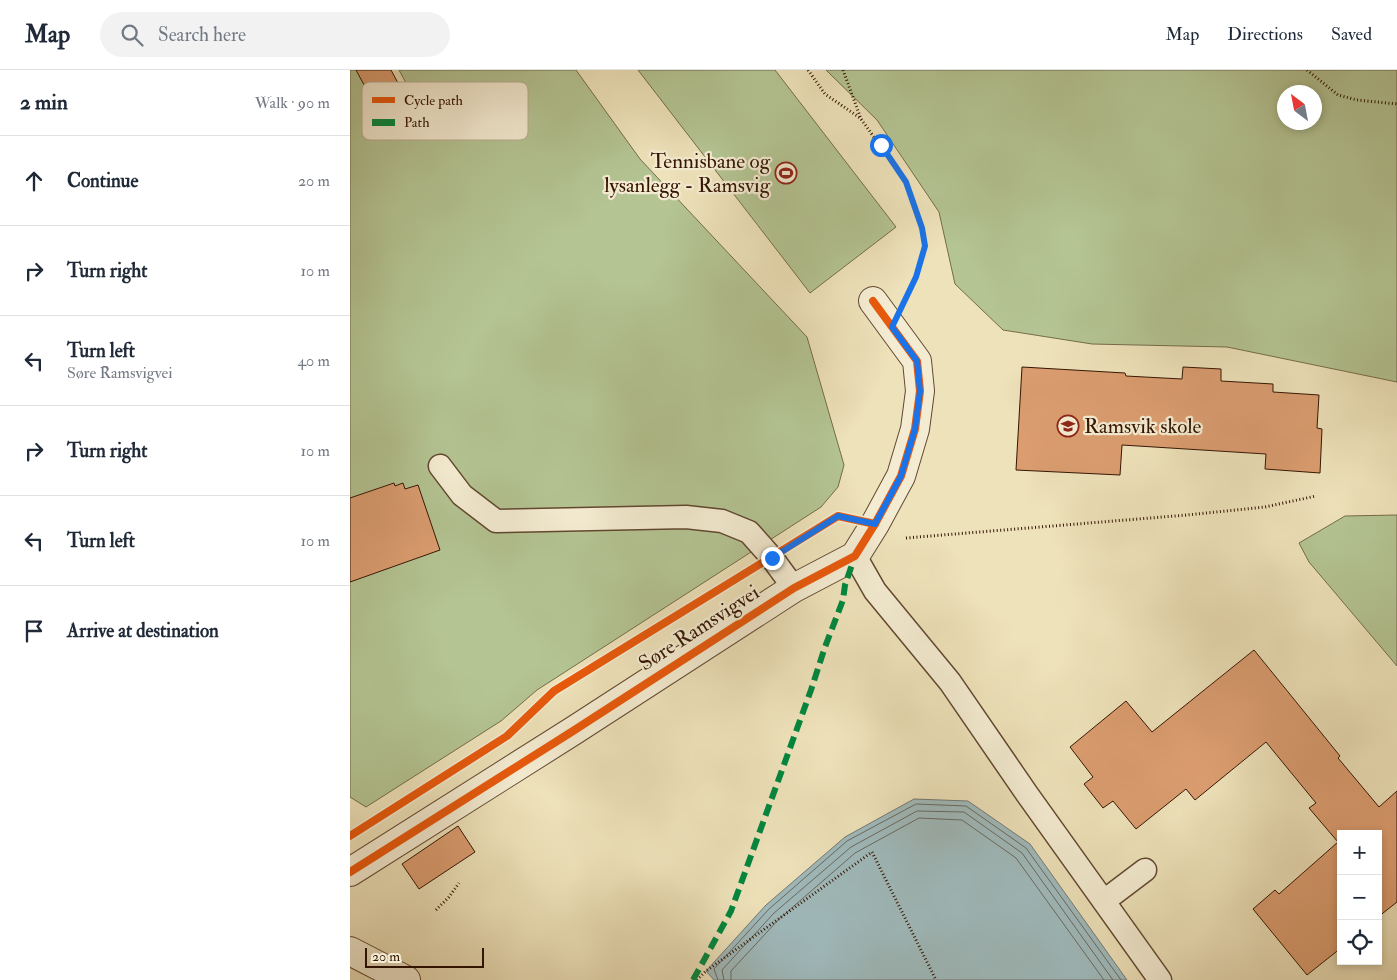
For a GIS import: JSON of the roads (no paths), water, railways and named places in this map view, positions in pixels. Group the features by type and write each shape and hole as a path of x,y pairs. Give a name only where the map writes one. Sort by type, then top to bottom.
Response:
{"street":[{"path":"855,556 901,476 915,429 920,391 917,361 873,300"},
{"name":"Søre Ramsvigvei","path":"350,872 794,588 855,556"},
{"path":"350,950 406,980"}],"lane":[{"path":"440,466 462,495 496,522 686,517 722,521 749,532 772,558 794,588"},
{"path":"855,556 875,591 950,682 1027,794 1160,980"},
{"path":"1104,901 1145,870"}],"water":[{"path":"914,799 968,801 1030,844 1127,980 714,980 706,971 766,905 845,837"}],"place":[{"name":"Tennisbane og lysanlegg - Ramsvig","path":"786,173"},
{"name":"Ramsvik skole","path":"1068,426"}]}
